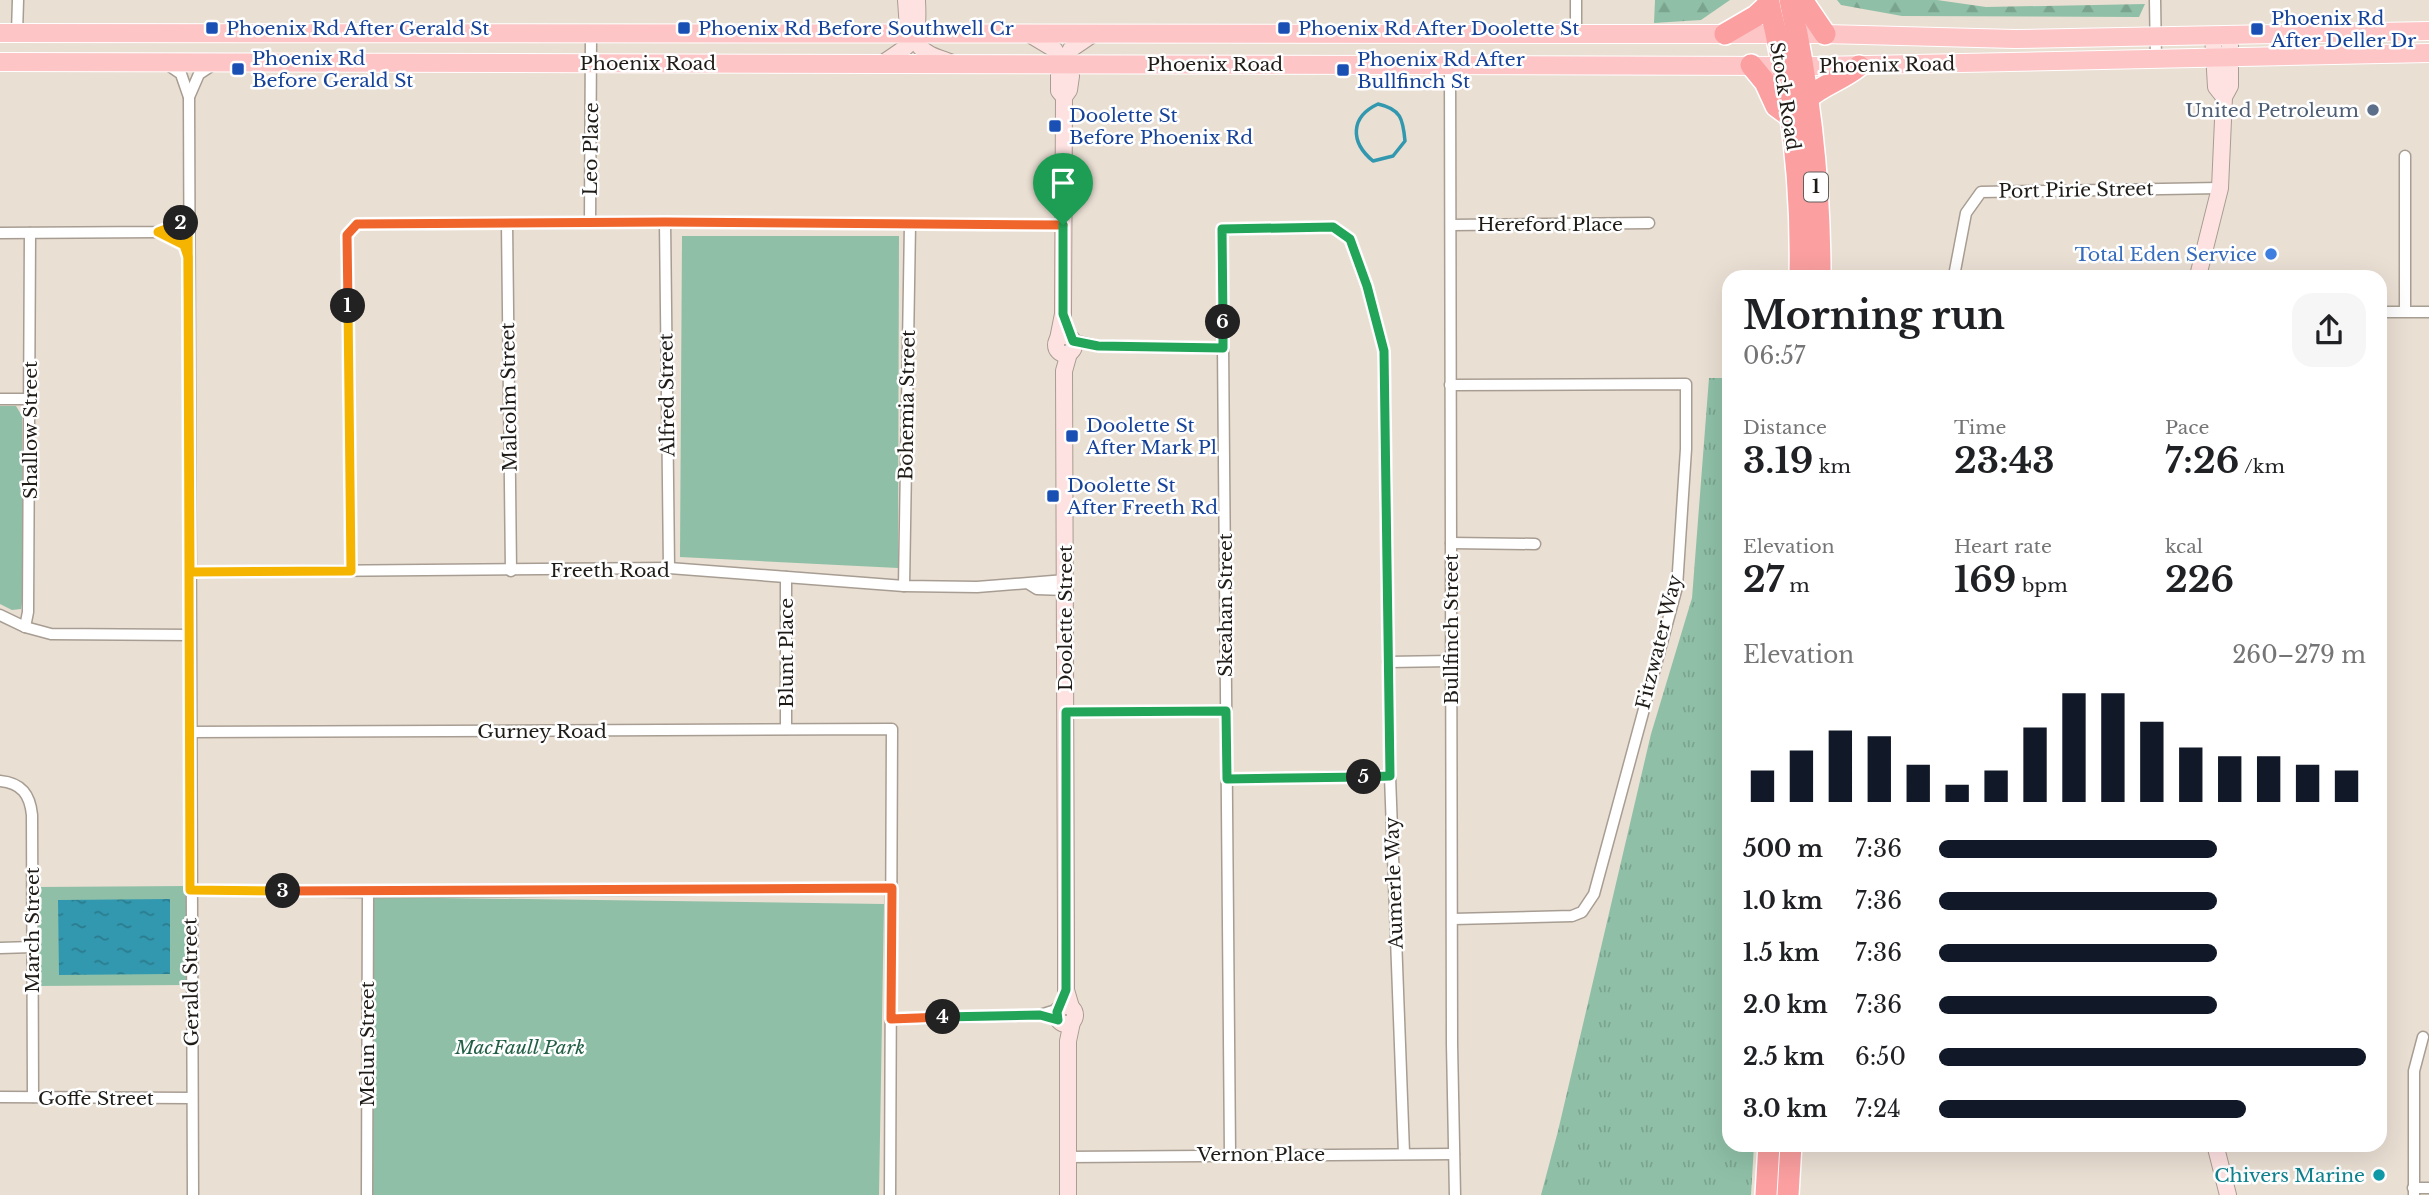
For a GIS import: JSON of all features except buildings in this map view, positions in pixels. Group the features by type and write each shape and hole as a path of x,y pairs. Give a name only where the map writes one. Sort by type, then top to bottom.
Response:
{"highway":[{"path":"1802,0 1825,34"},
{"path":"1725,34 1776,1"},
{"name":"Stock Road","path":"1776,1 1793,65 1808,98 1820,270"},
{"path":"1751,65 1765,82 1776,106 1790,117"},
{"name":"Stock Road","path":"1793,65 1790,117 1799,208 1800,270"},
{"path":"1808,98 1826,84 1845,77 1859,66"},
{"path":"1766,1195 1769,1152"},
{"path":"1788,1195 1791,1152"}],"main road":[{"name":"Phoenix Road","path":"8,33 1825,34 2015,39 2429,31"},
{"name":"Phoenix Road","path":"0,62 1859,66 2429,53"}],"street":[{"path":"8,33 18,0"},
{"path":"906,0 908,29 915,35 920,47 927,53 953,64"},
{"path":"883,63 909,46 915,35 918,24 917,0"},
{"path":"1576,0 1576,34"},
{"path":"2155,0 2156,59"},
{"name":"Leo Place","path":"590,222 591,33"},
{"path":"1029,34 1054,49 1065,64"},
{"path":"1065,64 1071,49 1093,34"},
{"path":"2200,270 2220,188 2224,97 2230,86 2223,57 2222,36"},
{"path":"165,63 181,74 189,97"},
{"path":"189,97 200,74 215,63"},
{"name":"Doolette Street","path":"1065,64 1071,76 1069,90 1064,97 1063,225 1063,314 1067,345 1064,371 1064,1015 1068,1041 1068,1195"},
{"name":"Bullfinch Street","path":"1450,64 1455,1195"},
{"name":"Gerald Street","path":"189,97 193,1195"},
{"path":"2405,156 2405,312"},
{"name":"Port Pirie Street","path":"1955,270 1966,213 1981,192 2220,188"},
{"path":"0,233 158,232 180,224 188,216"},
{"path":"351,571 347,235 357,224 665,222 1063,225"},
{"name":"Alfred Street","path":"665,222 669,568"},
{"name":"Malcolm Street","path":"508,223 511,570"},
{"name":"Hereford Place","path":"1451,225 1649,223"},
{"name":"Bohemia Street","path":"904,586 910,224"},
{"name":"Skeahan Street","path":"1230,1154 1222,229 1333,227 1350,239"},
{"path":"158,232 184,245 188,257"},
{"name":"Shallow Street","path":"25,627 29,584 30,233"},
{"name":"Aumerle Way","path":"1350,239 1367,286 1384,351 1390,776 1404,1153"},
{"path":"2387,312 2429,312"},
{"path":"1067,345 1223,348"},
{"name":"Fitzwater Way","path":"1450,385 1686,384 1686,449 1676,587 1594,894 1582,912 1572,916 1453,919"},
{"path":"0,399 29,399"},
{"path":"1451,543 1535,544"},
{"name":"Freeth Road","path":"190,572 669,568 904,586 977,587 1029,584 1037,589 1065,585"},
{"name":"Blunt Place","path":"786,577 786,729"},
{"path":"0,615 25,627 51,634 190,635"},
{"path":"1388,662 1451,661"},
{"path":"1066,712 1226,711"},
{"name":"Gurney Road","path":"191,732 892,729 892,888"},
{"path":"1227,779 1390,776"},
{"name":"March Street","path":"0,780 24,790 30,800 33,1097"},
{"path":"190,890 368,892 892,888 890,1195"},
{"name":"Melun Street","path":"367,1195 368,892"},
{"path":"0,948 33,947"},
{"path":"891,1019 1064,1015"},
{"path":"2423,1037 2414,1071 2414,1192 2429,1188"},
{"name":"Goffe Street","path":"0,1097 192,1098"},
{"path":"2217,1152 2228,1195"},
{"name":"Vernon Place","path":"1068,1157 1454,1154"}],"green space":[{"path":"1655,0 1730,0 1701,20 1654,23"},
{"path":"1837,0 1937,0 1986,7 2145,4 2139,17 1902,16 1841,5"},
{"path":"682,236 899,236 898,568 680,557"},
{"path":"1709,378 1722,378 1722,1152 1754,1152 1751,1195 1541,1195 1651,734 1692,598"},
{"path":"0,406 16,406 22,416 23,596 21,609 12,610 0,604"},
{"path":"187,886 187,985 37,986 37,887"},
{"name":"MacFaull Park","path":"371,897 884,904 879,1195 372,1195"}],"water":[{"path":"170,899 170,974 59,975 58,900"}],"waterway":[{"path":"1378,104 1392,109 1399,116 1405,141 1393,156 1373,161 1360,146 1356,130 1362,116 1378,104"}],"place":[{"name":"Phoenix Rd After Gerald St","path":"212,28"},
{"name":"Phoenix Rd Before Southwell Cr","path":"684,28"},
{"name":"Phoenix Rd After Doolette St","path":"1284,28"},
{"name":"Phoenix Rd After Deller Dr","path":"2257,29"},
{"name":"Phoenix Rd Before Gerald St","path":"238,69"},
{"name":"Phoenix Rd After Bullfinch St","path":"1343,70"},
{"name":"United Petroleum","path":"2373,110"},
{"name":"Doolette St Before Phoenix Rd","path":"1055,126"},
{"name":"Total Eden Service","path":"2271,254"},
{"name":"Doolette St After Mark Pl","path":"1072,436"},
{"name":"Doolette St After Freeth Rd","path":"1053,496"},
{"name":"Chivers Marine","path":"2379,1175"}],"route":[{"path":"1063,225 665,222 357,224 347,235 351,571 271,572 190,572 188,257 188,216 173,228 158,232 184,245 188,257 190,890 368,892 892,888 891,1019 1040,1015 1058,1020 1056,1014 1066,990 1066,712 1226,711 1227,779 1390,776 1384,351 1367,286 1350,239 1333,227 1222,229 1223,348 1098,346 1073,341 1063,314 1063,225"}]}
